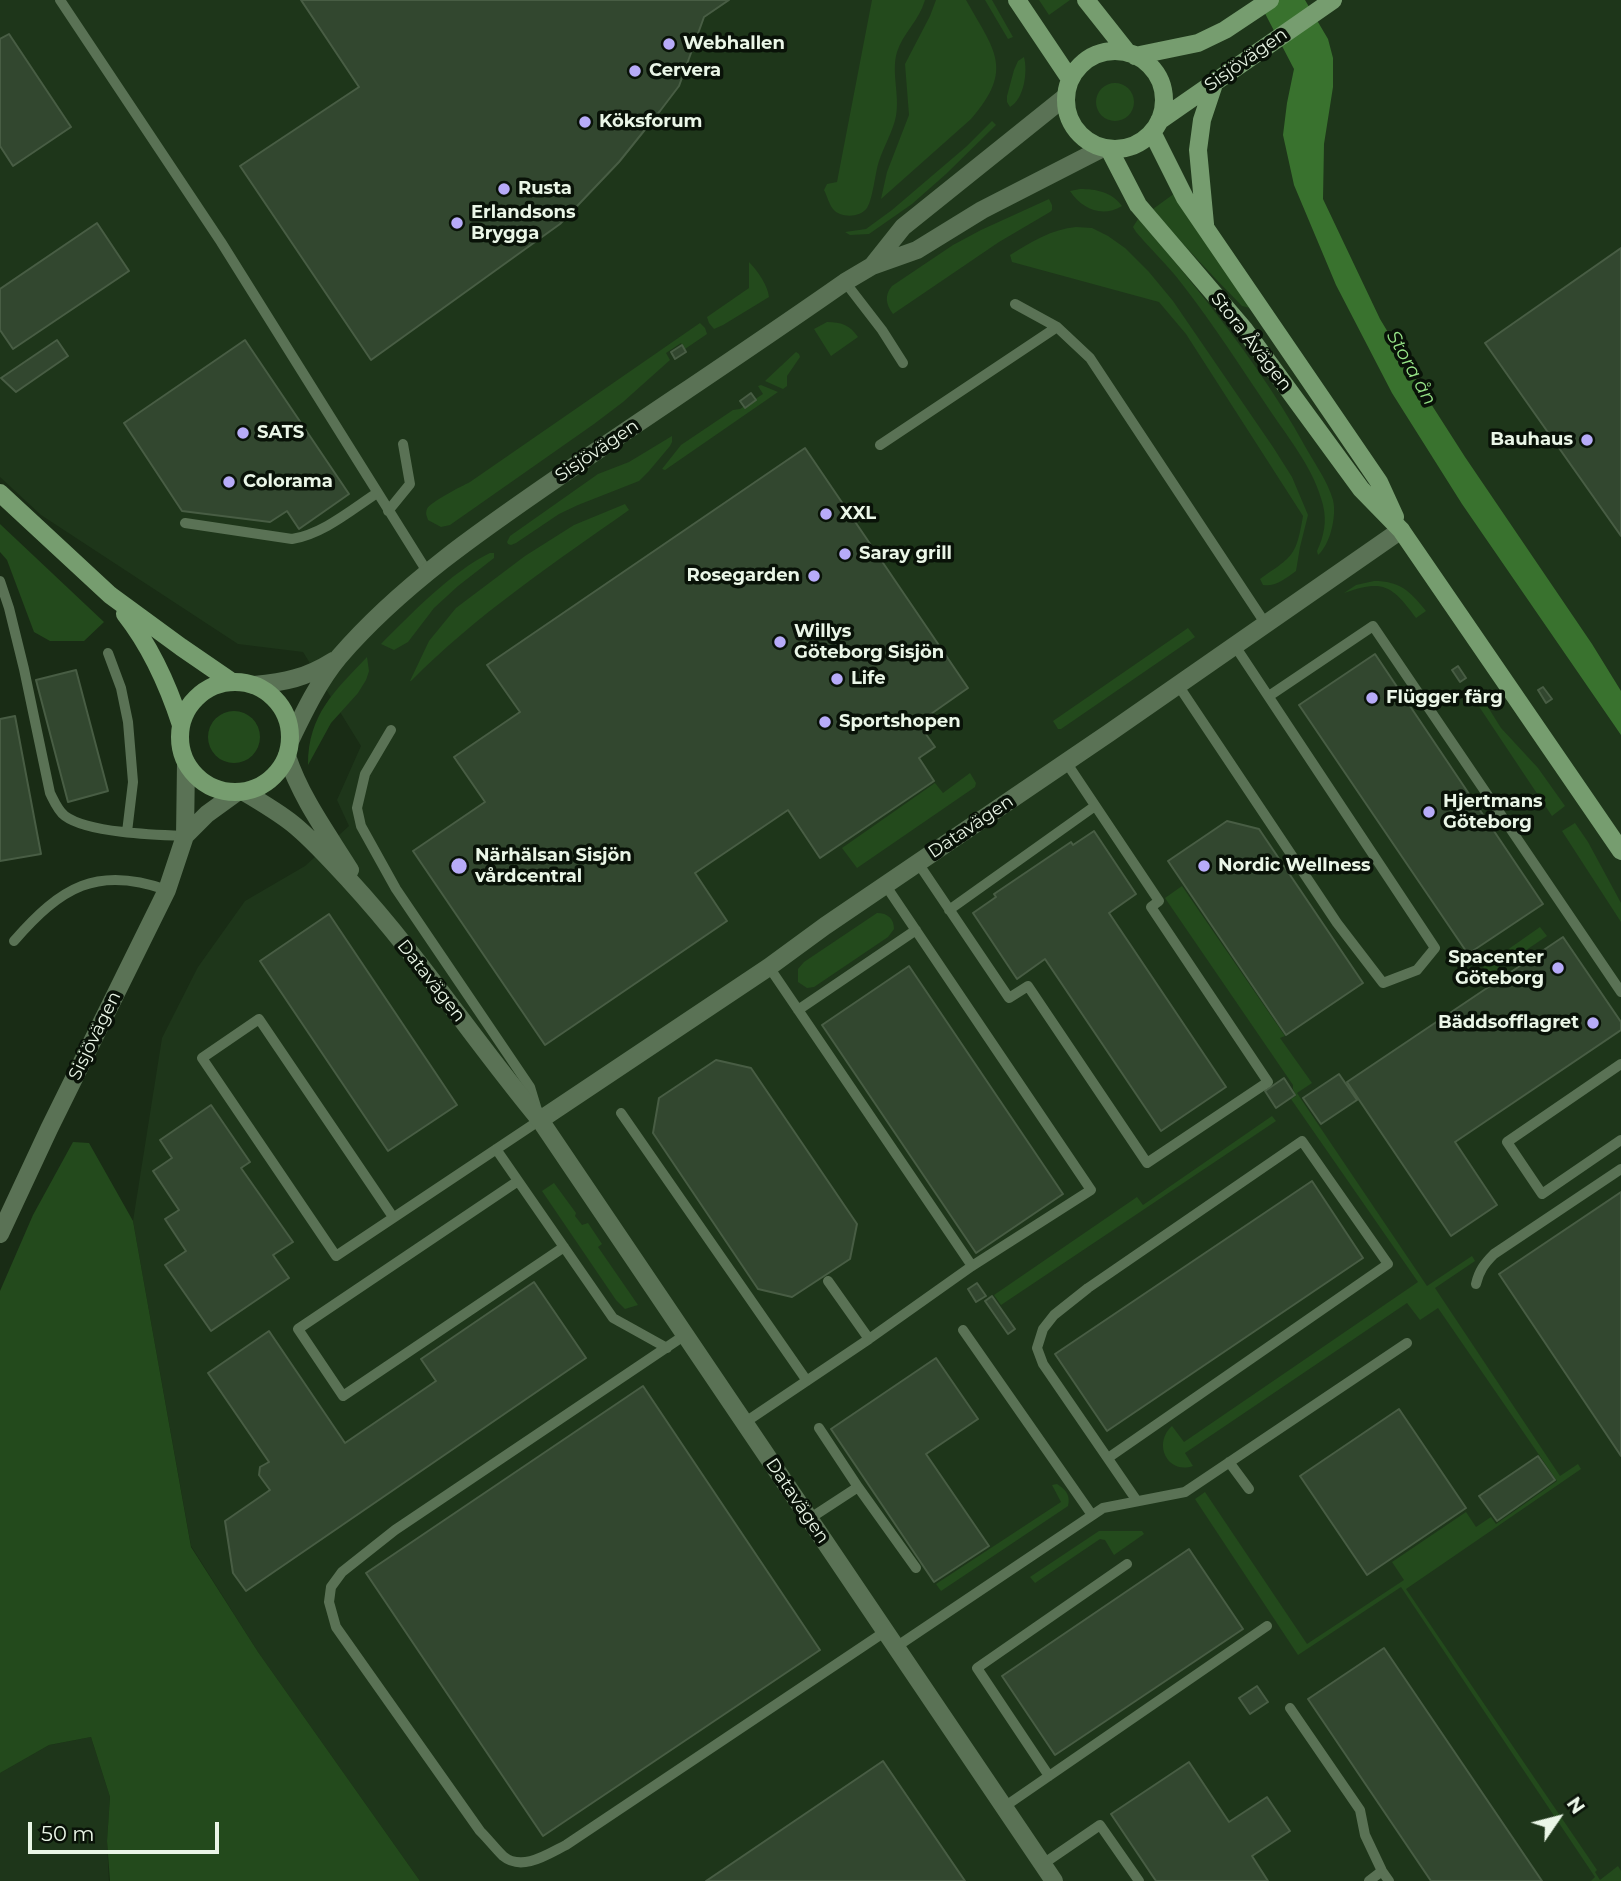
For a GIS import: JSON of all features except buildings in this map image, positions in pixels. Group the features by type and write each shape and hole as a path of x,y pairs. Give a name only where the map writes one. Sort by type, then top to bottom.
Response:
{"street":[{"path":"1017,0 1070,79 1085,61 1095,55 1106,52 1132,54"},
{"name":"Stora Åvägen","path":"1086,0 1132,54 1145,61 1158,78 1164,99 1156,127 1185,198 1379,482 1401,530"},
{"name":"Sisjövägen","path":"1156,127 1329,3"},
{"name":"Sisjövägen","path":"1132,54 1198,43 1225,30 1264,4"},
{"name":"Stora Åvägen","path":"1070,79 1066,97 1069,119 1075,129 1092,144 1106,148 1138,205 1244,329 1362,489 1401,530 1621,851"},
{"name":"Stora Åvägen","path":"1205,227 1198,150 1202,120 1214,83"},
{"name":"Sisjövägen","path":"872,267 903,227 1066,97"},
{"path":"1106,148 1128,148 1137,144 1156,127"},
{"name":"Sisjövägen","path":"185,836 207,814 240,792 267,783 279,771 317,688 339,658 386,610 428,573 531,495 845,282 872,267 917,250 982,210 1106,148"},
{"path":"0,493 110,594 232,682"},
{"name":"Datavägen","path":"540,1120 769,967 1401,530"},
{"name":"Sisjövägen","path":"0,1234 167,890 185,836 186,763 180,744 181,725 171,694 154,658 135,626 110,594"},
{"name":"Sisjövägen","path":"232,682 254,685 282,683 304,677 339,658"},
{"path":"181,725 195,699 212,687 232,682"},
{"path":"254,685 271,695 284,710 290,729 289,747"},
{"name":"Datavägen","path":"289,747 294,776 310,807 374,908"},
{"path":"186,763 203,782 219,790 240,792"},
{"name":"Datavägen","path":"240,792 292,823 374,908 540,1120 1054,1881"}],"lane":[{"path":"60,0 221,242 428,573"},
{"path":"845,282 904,363"},
{"path":"1016,304 1057,327 1090,358 1265,623"},
{"path":"880,445 1057,327"},
{"path":"388,511 410,484 403,444"},
{"path":"185,523 292,539 305,537 377,493"},
{"path":"0,581 24,669 50,793 58,808 65,817 91,827 152,835 185,836"},
{"path":"1269,696 1373,626 1621,992"},
{"path":"1178,685 1337,923 1383,983 1417,970 1435,948 1235,646"},
{"path":"108,653 121,688 128,722 133,782 127,832"},
{"path":"391,730 365,774 357,808 361,826 396,889 530,1087 540,1120 336,1256 202,1058 259,1019 393,1217"},
{"path":"918,863 1009,999 1028,986 1147,1163 1268,1082 1150,907 1159,901 1066,762"},
{"path":"949,910 1096,806"},
{"path":"14,941 47,908 94,880 144,881 167,890"},
{"path":"744,1423 972,1266 1091,1190 886,886"},
{"path":"798,1010 916,930"},
{"path":"769,967 972,1266"},
{"path":"1621,1064 1507,1142 1542,1194 1621,1140"},
{"path":"621,1113 807,1381"},
{"path":"1108,1458 1388,1264 1303,1142 1088,1288 1054,1315 1043,1329 1037,1348 1043,1364 1137,1501"},
{"path":"496,1149 614,1318 667,1348"},
{"path":"1476,1284 1478,1273 1494,1254 1621,1169"},
{"path":"518,1181 298,1329 343,1396 564,1247"},
{"path":"828,1281 869,1339"},
{"path":"962,1330 1092,1515"},
{"path":"685,1335 395,1530 341,1572 331,1587 329,1602 336,1627 480,1830 505,1858 520,1862 536,1860 566,1845 886,1632"},
{"path":"896,1647 1103,1508 1185,1492 1407,1343"},
{"path":"820,1428 916,1568"},
{"path":"1229,1462 1249,1489"},
{"path":"809,1519 858,1487"},
{"path":"1049,1776 977,1668 1127,1564"},
{"path":"1004,1807 1267,1626"},
{"path":"1290,1708 1360,1810 1365,1835 1385,1876 1368,1881"},
{"path":"1042,1864 1100,1825 1139,1881"}],"shaded area":[{"path":"0,0 1621,0 1621,1881 420,1881 258,1652 191,1546 133,1221 162,1038 198,967 245,901 305,866 349,826 337,800 361,746 303,652 238,644 41,515 0,477"},
{"path":"872,0 925,0 897,52 896,116 879,161 869,204 860,214 845,215 833,209 824,190 827,184 837,182"},
{"path":"936,0 966,0 985,33 996,60 993,86 985,102 971,119 881,199 887,172 909,115 905,64"},
{"path":"985,0 992,0 1013,37 1008,39"},
{"path":"1039,0 1070,0 1049,15"},
{"path":"1258,0 1305,0 1328,39 1333,58 1333,87 1324,144 1323,199 1380,319 1433,407 1621,691 1621,735 1462,504 1392,393 1336,285 1294,185 1283,135 1294,69"},
{"path":"1024,57 1024,85 1019,98 1010,107 1007,96 1014,70 1018,61"},
{"path":"1115,83 1128,89 1134,102 1128,115 1115,121 1102,115 1096,102 1102,89"},
{"path":"992,121 996,125 912,204 869,234 850,235 845,232 866,229 892,210"},
{"path":"1080,189 1103,192 1122,206 1115,210 1093,210 1080,203 1070,191"},
{"path":"1175,193 1250,308 1242,306 1153,209"},
{"path":"1049,199 1052,205 1050,212 999,242 893,314 887,300 892,286 953,245"},
{"path":"1138,219 1243,349 1282,407 1325,480 1333,500 1334,514 1332,530 1318,555 1325,517 1319,492 1308,468 1205,315 1177,277 1136,232 1133,227"},
{"path":"1092,228 1108,236 1125,248 1149,272 1173,301 1292,477 1308,515 1296,571 1281,581 1263,585 1260,579 1291,554 1298,540 1303,516 1186,334 1159,302 1012,262 1010,255 1034,241 1059,230"},
{"path":"749,262 762,279 769,297 714,329 707,317 749,288"},
{"path":"827,322 845,325 858,337 831,356 814,329"},
{"path":"700,323 707,334 685,349 681,343 666,353 670,360 594,424 450,525 441,527 428,520 427,509 434,502 470,482"},
{"path":"796,352 800,357 787,376 787,386 783,389 765,381"},
{"path":"758,386 778,392 665,470 662,469 681,445 733,410 740,409 763,394"},
{"path":"672,436 670,446 639,481 559,514 516,543 508,544 510,536 598,474 629,462"},
{"path":"625,504 629,510 489,612 410,681 429,641 456,608 525,556 574,525"},
{"path":"0,524 104,622 84,641 50,641 34,632 7,560 0,552"},
{"path":"490,553 494,553 494,558 434,608 408,642 394,650 381,644 447,582"},
{"path":"1374,581 1404,588 1426,611 1416,618 1393,592 1378,586 1344,593 1356,585"},
{"path":"1188,628 1195,637 1058,729 1053,721"},
{"path":"367,657 369,671 366,680 331,723 308,765 309,747 318,717 334,693"},
{"path":"1476,688 1501,728 1538,768 1565,806 1552,816 1470,693"},
{"path":"234,711 244,713 252,719 258,727 258,747 252,755 244,761 234,763 224,761 216,755 210,747 208,737 210,727 216,719 224,713"},
{"path":"970,773 976,783 975,787 857,868 842,848 935,783 943,793"},
{"path":"1575,823 1621,903 1621,922 1562,831"},
{"path":"1182,886 1285,1036 1280,1038 1312,1083 1297,1093 1427,1286 1472,1256 1475,1261 1435,1288 1560,1476 1578,1464 1581,1469 1406,1589 1597,1870 1595,1872 1600,1880 1618,1866 1621,1881 1591,1881 1595,1877 1401,1587 1298,1655 1195,1499 1205,1492 1307,1644 1404,1580 1392,1562 1466,1512 1476,1527 1491,1517 1496,1524 1557,1481 1438,1308 1420,1320 1407,1303 1185,1453 1193,1466 1176,1466 1166,1456 1163,1441 1172,1426 1184,1442 1418,1282 1291,1099 1296,1096 1293,1085 1165,898"},
{"path":"877,913 887,915 893,922 894,929 888,937 814,987 807,988 798,982 798,969 804,962"},
{"path":"1540,927 1547,936 1489,975 1483,967"},
{"path":"1272,1116 1276,1121 1001,1305 994,1295 1137,1197 1143,1205"},
{"path":"73,1142 89,1143 133,1221 191,1547 258,1652 420,1881 110,1881 107,1841 110,1797 91,1737 49,1745 0,1773 0,1291 33,1215"},
{"path":"554,1183 582,1225 588,1223 602,1244 598,1247 638,1305 625,1309 616,1300 542,1191"},
{"path":"1057,1484 1067,1493 1068,1506 941,1591 936,1584 1061,1502 1052,1485"},
{"path":"1099,1531 1142,1531 1144,1534 1114,1555 1105,1540 1100,1539 1035,1583 1030,1577"},
{"path":"91,1737 110,1797 107,1841 109,1881 0,1881 0,1773 49,1745"}],"place":[{"name":"Webhallen","path":"669,44"},
{"name":"Cervera","path":"635,71"},
{"name":"Köksforum","path":"585,122"},
{"name":"Rusta","path":"504,189"},
{"name":"Erlandsons Brygga","path":"457,223"},
{"name":"SATS","path":"243,433"},
{"name":"Bauhaus","path":"1587,440"},
{"name":"Colorama","path":"229,482"},
{"name":"XXL","path":"826,514"},
{"name":"Saray grill","path":"845,554"},
{"name":"Rosegarden","path":"814,576"},
{"name":"Willys Göteborg Sisjön","path":"780,642"},
{"name":"Life","path":"837,679"},
{"name":"Flügger färg","path":"1372,698"},
{"name":"Sportshopen","path":"825,722"},
{"name":"Hjertmans Göteborg","path":"1429,812"},
{"name":"Närhälsan Sisjön vårdcentral","path":"459,866"},
{"name":"Nordic Wellness","path":"1204,866"},
{"name":"Spacenter Göteborg","path":"1558,968"},
{"name":"Bäddsofflagret","path":"1593,1023"}],"water label":[{"name":"Stora ån","path":"1411,368"}]}
